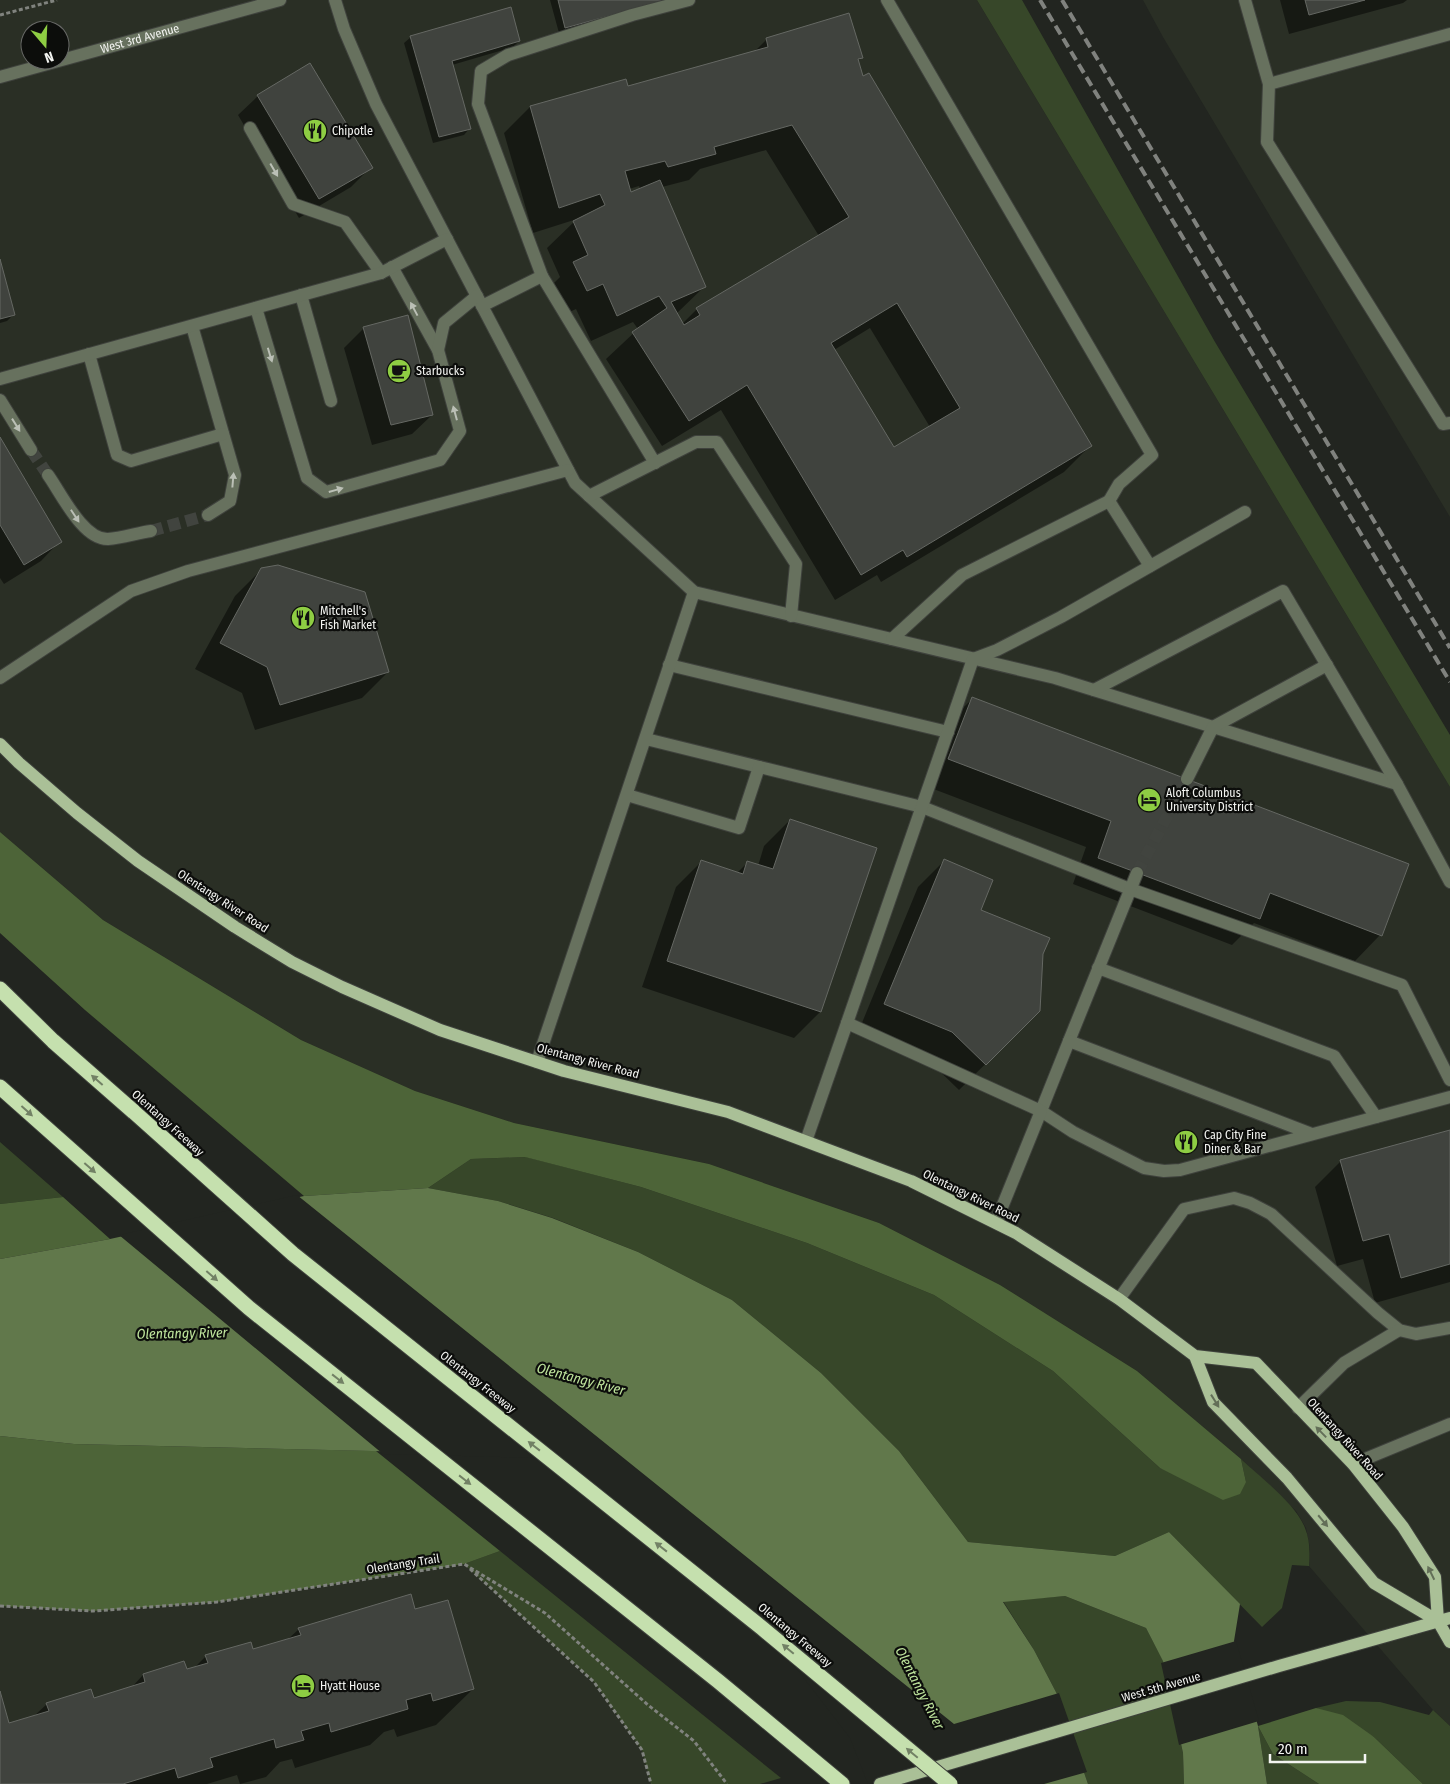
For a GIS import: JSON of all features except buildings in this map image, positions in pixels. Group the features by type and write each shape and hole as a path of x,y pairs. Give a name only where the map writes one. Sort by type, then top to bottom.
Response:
{"highway":[{"name":"Olentangy Freeway","path":"0,989 53,1042 293,1254 762,1628 950,1784"},
{"path":"0,1087 249,1308 718,1681 842,1784"}],"main road":[{"name":"Olentangy River Road","path":"0,744 77,813 138,861 235,927 292,962 440,1030 564,1071 728,1112 911,1181 1016,1233 1119,1300 1195,1356 1256,1364 1353,1464 1403,1527 1435,1577 1450,1642"},
{"name":"Olentangy River Road","path":"1195,1356 1213,1402 1287,1478 1374,1583 1444,1619"},
{"name":"West 5th Avenue","path":"880,1784 1444,1619"}],"street":[{"name":"West 3rd Avenue","path":"0,77 280,0"},
{"path":"335,0 344,29 376,104 575,483 694,592 1055,678 1397,784"},
{"path":"655,463 542,276 478,104 481,71 508,55 632,15 689,0"},
{"path":"887,0 1152,455 1120,484 1109,501 962,575 892,639"},
{"path":"1244,0 1269,84 1267,142 1448,427"},
{"path":"1269,84 1450,34"},
{"path":"250,128 293,204 345,222 387,270 438,350 460,431 440,460 326,492 307,478 256,308"},
{"path":"0,379 387,270 447,239"},
{"path":"438,350 444,323 480,301 542,276"},
{"path":"301,295 331,401"},
{"path":"192,326 235,475 230,501 208,515"},
{"path":"89,354 117,455 131,461 223,434"},
{"path":"0,400 31,450"},
{"path":"589,496 696,442 718,442 796,564 791,616"},
{"path":"0,678 131,591 159,580 568,470"},
{"path":"48,475 82,525 97,537 107,539 151,531"},
{"path":"1109,501 1150,566"},
{"path":"973,658 997,650 1061,617 1245,512"},
{"path":"1094,690 1283,591 1397,784 1450,882"},
{"path":"537,1062 694,592"},
{"path":"806,1141 973,658"},
{"path":"670,665 948,732"},
{"path":"1187,779 1213,727 1327,665"},
{"path":"646,739 922,807 1130,889 1402,985 1450,1080"},
{"path":"627,795 739,828 759,767"},
{"path":"996,1222 1137,873"},
{"path":"1098,968 1334,1056 1376,1117"},
{"path":"847,1023 1041,1110 1073,1132 1144,1168 1164,1171 1180,1170 1450,1097"},
{"path":"1069,1041 1312,1134"},
{"path":"1119,1300 1184,1209 1234,1198 1250,1203 1271,1214 1378,1313 1400,1330 1416,1334 1450,1328"},
{"path":"1298,1408 1344,1363 1400,1330"},
{"path":"1353,1464 1450,1424"}],"path":[{"path":"0,15 57,0"},
{"path":"464,1564 594,1682 642,1750 651,1784"},
{"path":"464,1564 545,1613 648,1705 694,1741 727,1784"},
{"name":"Olentangy Trail","path":"0,1606 92,1611 217,1602 464,1564"}],"shaded area":[{"path":"0,0 977,0 1450,787 1450,1726 1433,1710 1309,1566 1310,1548 1306,1528 1296,1511 1241,1459 1137,1371 1000,1285 879,1223 709,1164 514,1123 415,1091 301,1040 103,920 0,832"},
{"path":"977,0 1022,0 1215,342 1450,735 1450,787"},
{"path":"1143,0 1450,0 1450,517 1163,37"},
{"path":"0,832 103,920 301,1040 415,1091 514,1123 709,1164 879,1223 1000,1285 1137,1371 1241,1459 1246,1482 1240,1494 1223,1500 1160,1468 1053,1371 934,1295 807,1243 641,1187 525,1157 471,1159 428,1188 304,1196 85,1010 0,933"},
{"path":"0,1142 63,1197 0,1204"},
{"path":"526,1157 641,1187 807,1243 934,1295 1053,1371 1160,1468 1246,1482 1241,1459 1286,1500 1300,1519 1308,1537 1309,1566 1292,1565 1282,1608 1262,1627 1169,1532 1115,1556 968,1542 899,1451 821,1373 732,1300 638,1252 553,1218 498,1201 428,1188 471,1159"},
{"path":"63,1197 110,1239 0,1259 0,1204"},
{"path":"0,1436 74,1444 376,1451 500,1551 464,1564 217,1602 93,1611 0,1606"},
{"path":"500,1551 675,1784 0,1784 0,1606 93,1611 217,1602 464,1564"},
{"path":"500,1551 781,1778 760,1784 651,1784 642,1750 594,1682 464,1564"},
{"path":"1065,1596 1146,1628 1163,1660 1183,1753 1184,1784 1088,1784 1057,1694 1034,1650 1003,1601"},
{"path":"1346,1701 1380,1702 1429,1715 1433,1710 1450,1726 1450,1784 1423,1784 1374,1737 1316,1708"},
{"path":"1316,1708 1343,1715 1374,1737 1423,1784 1319,1784 1273,1754 1258,1726"},
{"path":"1258,1726 1273,1754 1319,1784 1267,1784"}],"water":[{"name":"Olentangy River","path":"428,1188 498,1201 552,1218 638,1252 732,1300 821,1373 899,1451 968,1542 1115,1556 1169,1532 1240,1604 1234,1641 1258,1726 1267,1784 1184,1784 1183,1753 1163,1661 1146,1628 1065,1596 1003,1602 1034,1650 1057,1694 1088,1784 870,1784 852,1737 775,1637 621,1503 538,1455 74,1444 0,1436 0,1259 110,1239 304,1196"}],"pier":[{"path":"297,1195 954,1724 1059,1693 1087,1772 1044,1784 868,1784 850,1738 773,1638 620,1505 537,1458 383,1454 119,1235"},
{"path":"1236,1641 1259,1721 1179,1745 1161,1663"}],"tunnel":[{"path":"31,450 48,475"},
{"path":"151,531 208,515"},
{"path":"1137,873 1187,779"}],"railway":[{"path":"1040,0 1450,682"},
{"path":"1062,0 1450,648"}],"place":[{"name":"Chipotle","path":"315,131"},
{"name":"Starbucks","path":"399,371"},
{"name":"Mitchell's Fish Market","path":"303,618"},
{"name":"Aloft Columbus University District","path":"1149,800"},
{"name":"Cap City Fine Diner & Bar","path":"1186,1142"},
{"name":"Hyatt House","path":"303,1686"}]}
